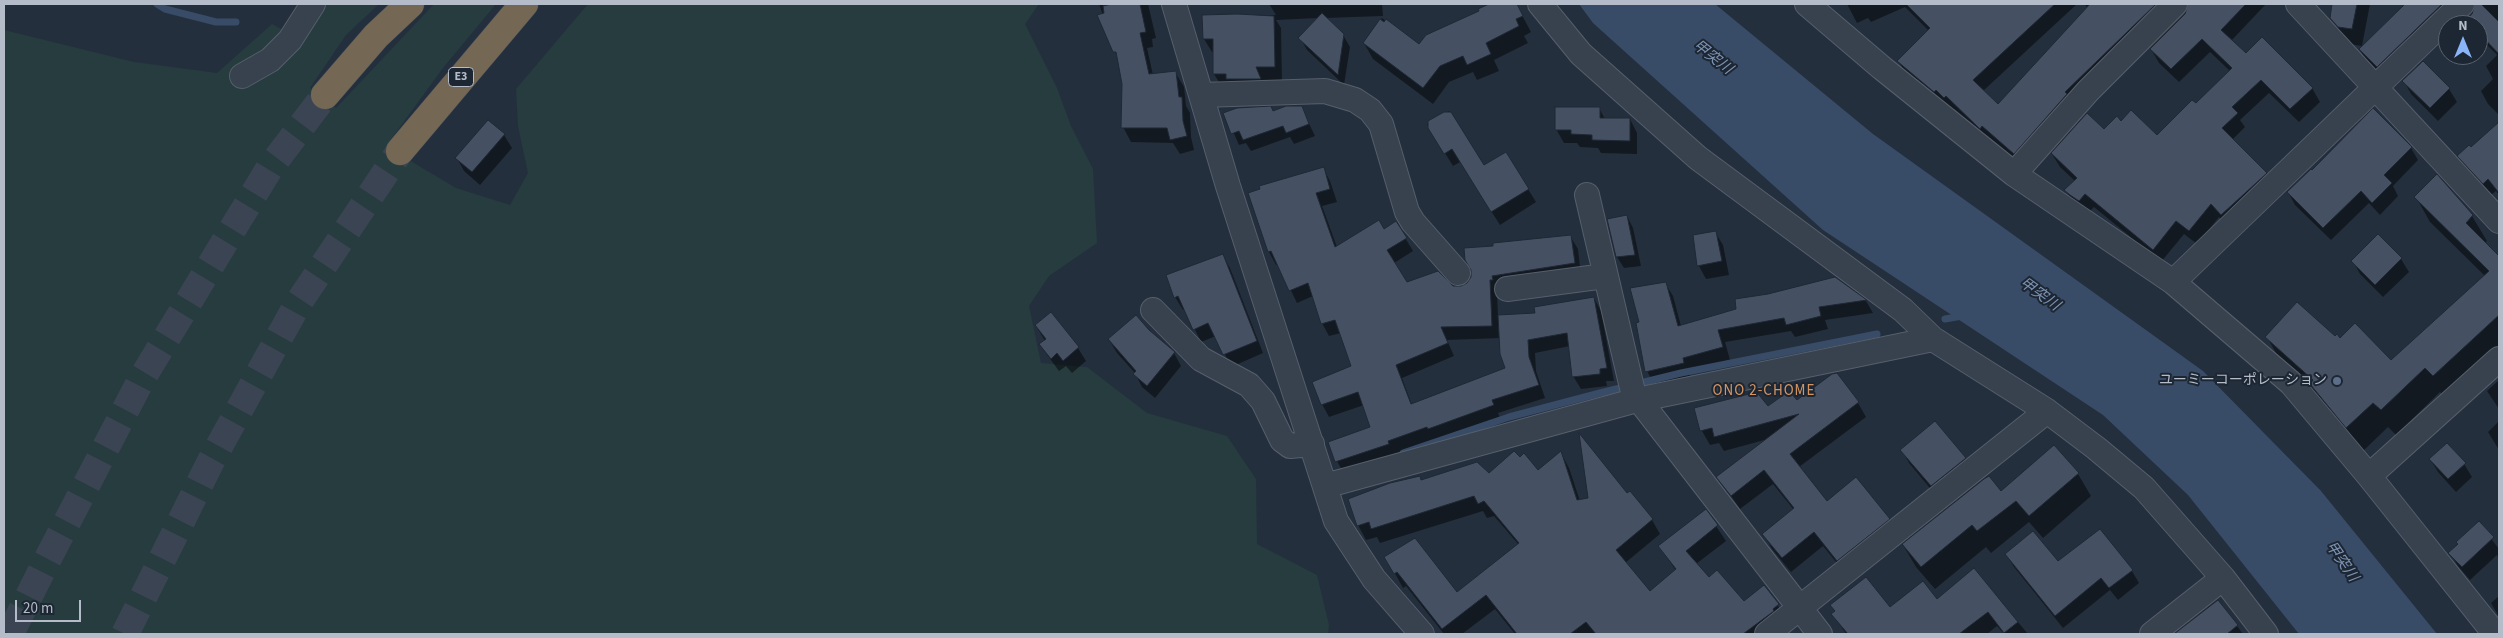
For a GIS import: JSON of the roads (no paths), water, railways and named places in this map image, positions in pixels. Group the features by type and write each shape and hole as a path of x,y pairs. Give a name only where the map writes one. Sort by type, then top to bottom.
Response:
{"highway":[{"path":"325,95 376,36 410,4"},
{"name":"E3","path":"400,151 524,4"}],"street":[{"path":"242,76 270,60 290,40 313,4"},
{"path":"1174,4 1336,521 1358,557 1422,634"},
{"path":"1540,4 1581,54 1698,158 1903,310 1933,339 2047,411 2144,488 2223,578 2266,634"},
{"path":"1807,4 1882,68 2014,174 2173,282 2291,384 2369,476 2494,634"},
{"path":"2014,174 2088,91 2176,4"},
{"path":"2298,4 2499,220"},
{"path":"2173,282 2462,4"},
{"path":"1201,95 1325,91 1355,100 1370,110 1381,124 1407,212 1413,222 1458,273"},
{"path":"1587,195 1632,390 1820,634"},
{"path":"1506,289 1605,276"},
{"path":"1154,310 1202,359 1248,385 1263,401 1282,440 1290,446 1312,444"},
{"path":"1325,486 1632,390 1933,339"},
{"path":"2369,476 2499,359"},
{"path":"1767,634 2047,411"},
{"path":"2152,634 2223,578"}],"water":[{"name":"甲突川","path":"1579,4 1715,4 1873,134 2203,371 2321,491 2437,634 2299,634 2188,495 2103,415 1823,230 1593,23"}],"waterway":[{"path":"157,4 165,9 216,22 236,22"},
{"path":"1945,319 1962,316"},
{"path":"1403,453 1509,417 1600,393 1681,373 1877,334"}],"tunnel":[{"path":"10,634 141,380 269,169 325,95"},
{"path":"125,634 211,461 297,305 400,151"}],"place":[{"name":"ユーミーコーポレーション","path":"2337,381"}],"district":[{"name":"ONO 2-CHOME","path":"1764,392"}]}
